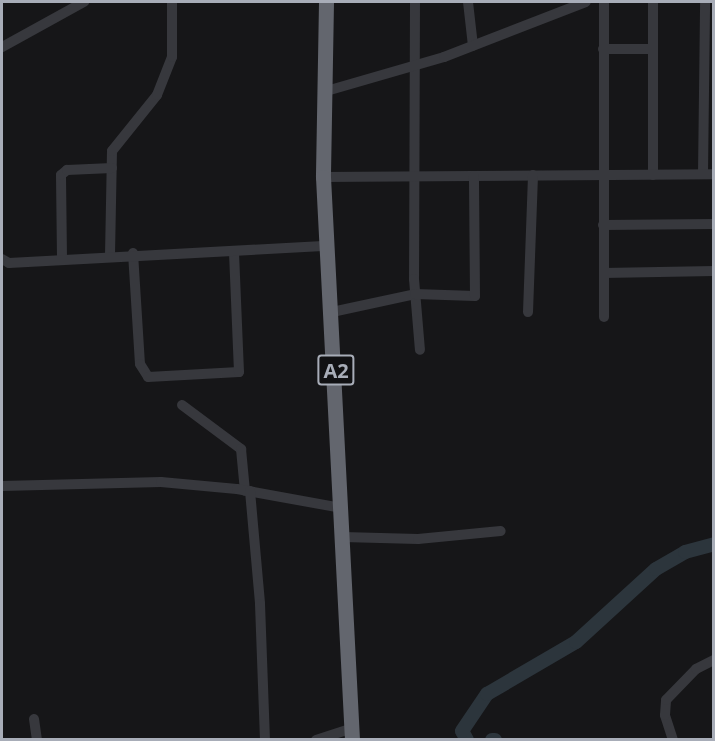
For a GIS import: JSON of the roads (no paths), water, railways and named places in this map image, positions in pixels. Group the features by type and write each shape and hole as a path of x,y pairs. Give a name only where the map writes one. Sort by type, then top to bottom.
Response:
{"highway":[{"name":"A2","path":"326,2 323,177 332,312 352,736"}],"street":[{"path":"2,46 84,2"},
{"path":"110,255 112,151 157,95 172,57 171,2"},
{"path":"415,2 412,67 415,294 420,350"},
{"path":"468,2 473,46"},
{"path":"323,92 412,67 586,2"},
{"path":"604,2 602,175 604,317"},
{"path":"652,175 653,2"},
{"path":"323,177 708,174 709,48 705,2"},
{"path":"603,49 653,49"},
{"path":"62,258 61,175 68,170 112,168"},
{"path":"332,312 415,294 472,297 477,294 474,176"},
{"path":"528,312 533,176"},
{"path":"603,225 714,224"},
{"path":"2,259 9,263 133,253 328,246"},
{"path":"133,253 140,364 148,377 239,372 234,251"},
{"path":"603,273 714,271"},
{"path":"182,405 241,449 260,604 264,740"},
{"path":"2,486 118,481 247,491 342,508"},
{"path":"343,537 418,539 501,531"},
{"path":"669,738 666,700 696,669 714,660"},
{"path":"34,719 37,740"},
{"path":"316,740 352,736"}],"waterway":[{"path":"467,740 462,731 487,694 576,642 656,569 685,552 714,544"}]}
